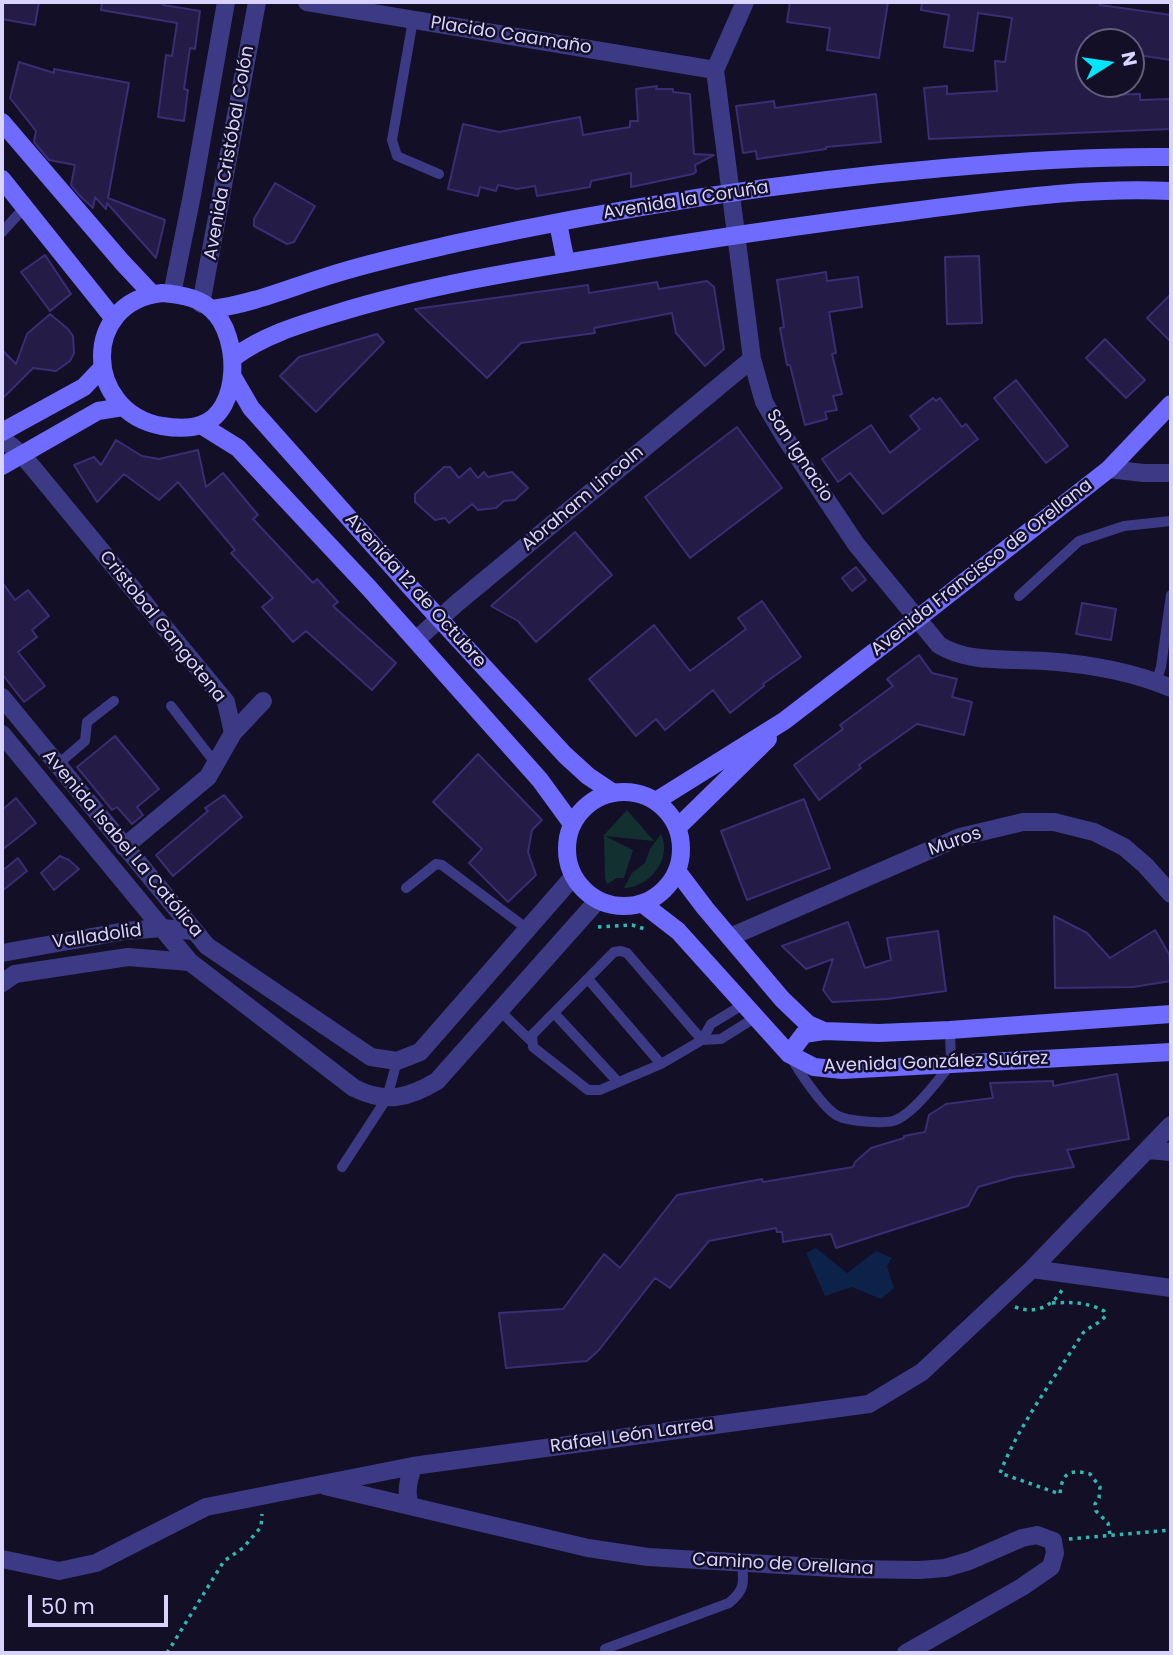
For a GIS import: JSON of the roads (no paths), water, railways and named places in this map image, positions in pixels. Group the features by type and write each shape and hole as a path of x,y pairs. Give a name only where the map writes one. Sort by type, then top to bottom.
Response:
{"main road":[{"path":"2,122 152,294"},
{"name":"Avenida la Coruña","path":"206,307 239,306 330,275 391,258 558,223 732,191 1006,162 1075,157 1171,158"},
{"path":"2,179 114,319"},
{"path":"233,358 253,343 307,322 444,284 736,234 1058,192 1128,189 1171,191"},
{"path":"558,223 566,263"},
{"path":"152,294 172,294 187,297 206,307 229,340 233,358 233,377 225,402 217,414 201,425 173,428 138,419 123,407 105,382 102,369 102,347 114,319 123,309 135,300 152,294"},
{"path":"2,432 84,387 102,369"},
{"name":"Avenida 12 de Octubre","path":"233,377 251,408 439,619 565,755 588,776 612,792"},
{"name":"Avenida Francisco de Orellana","path":"656,802 784,721 917,619 1109,469 1171,404"},
{"path":"2,466 98,411 123,407"},
{"name":"Avenida 12 de Octubre","path":"201,425 238,448 540,780 572,824"},
{"name":"Avenida Francisco de Orellana","path":"677,828 765,743 784,721"},
{"path":"612,792 635,792 656,802 672,818 681,842 681,857 669,885 643,904 620,907 588,894 573,877 567,859 566,841 577,815 593,800 612,792"},
{"name":"Avenida González Suárez","path":"677,871 782,999 808,1024 824,1031 879,1034 1171,1014"},
{"name":"Avenida González Suárez","path":"643,904 678,931 789,1055 800,1062 827,1070 1171,1052"},
{"path":"753,1014 774,1024 783,1019 785,1008 782,999"},
{"path":"789,1055 804,1034 824,1031"}],"street":[{"name":"Avenida Cristóbal Colón","path":"172,294 226,2"},
{"name":"Avenida Cristóbal Colón","path":"206,307 257,2"},
{"name":"Placido Caamaño","path":"307,2 715,70"},
{"path":"715,70 745,2"},
{"name":"San Ignacio","path":"715,70 752,359 764,402 856,544 939,645 954,652 976,657 1069,663 1124,673 1164,685"},
{"name":"Abraham Lincoln","path":"415,640 752,359"},
{"name":"Cristobal Gangotena","path":"2,438 22,455 226,702 233,733"},
{"path":"1109,469 1143,473 1171,472"},
{"name":"Avenida Isabel La Católica","path":"2,697 207,946 363,1053 378,1059 397,1061"},
{"path":"124,847 208,777 233,733 263,701"},
{"name":"Avenida Isabel La Católica","path":"2,734 190,962 354,1088 387,1098"},
{"name":"Muros","path":"730,937 960,837 1023,822 1054,822 1094,832 1124,847 1145,865 1171,894"},
{"path":"397,1061 420,1052 573,877"},
{"path":"387,1098 404,1097 437,1081 598,900"},
{"name":"Valladolid","path":"3,950 125,931 162,928 192,931"},
{"path":"125,931 128,957"},
{"path":"3,950 8,979"},
{"name":"Valladolid","path":"8,979 128,957 190,962"},
{"name":"Rafael León Larrea","path":"2,1559 59,1572 96,1563 206,1507 259,1496 414,1466 869,1404 922,1372 1032,1269 1171,1125"},
{"path":"1148,1150 1171,1152"},
{"path":"1032,1269 1171,1289"},
{"path":"410,1506 408,1490 414,1466"},
{"name":"Camino de Orellana","path":"318,1484 588,1548 648,1557 850,1569 920,1570 945,1568 970,1561 1022,1538 1037,1535 1053,1541 1055,1553 1051,1567 1022,1587 906,1653"}],"lane":[{"path":"412,20 392,140 397,156 439,174"},
{"path":"2,232 26,207"},
{"path":"1019,596 1079,541 1124,526 1171,521"},
{"path":"1164,685 1161,667 1171,595"},
{"path":"57,765 85,740 88,722 114,701"},
{"path":"171,706 216,764"},
{"path":"405,888 436,864 442,865 526,928"},
{"path":"531,1041 532,1035 614,952 621,951 627,953 702,1040"},
{"path":"588,979 661,1064"},
{"path":"500,1011 531,1041 533,1047 588,1090 600,1090 661,1064 702,1040 721,1039 753,1014"},
{"path":"554,1013 618,1082"},
{"path":"702,1040 711,1024 753,1014"},
{"path":"789,1055 804,1081 838,1116 870,1122 894,1121 914,1106 951,1064 950,1030"},
{"path":"342,1167 387,1098 397,1061"},
{"path":"605,1649 729,1603 739,1595 743,1587 742,1563"}],"water":[{"path":"816,1248 847,1273 876,1251 892,1258 887,1266 894,1288 881,1299 852,1287 825,1296 806,1253"}]}
